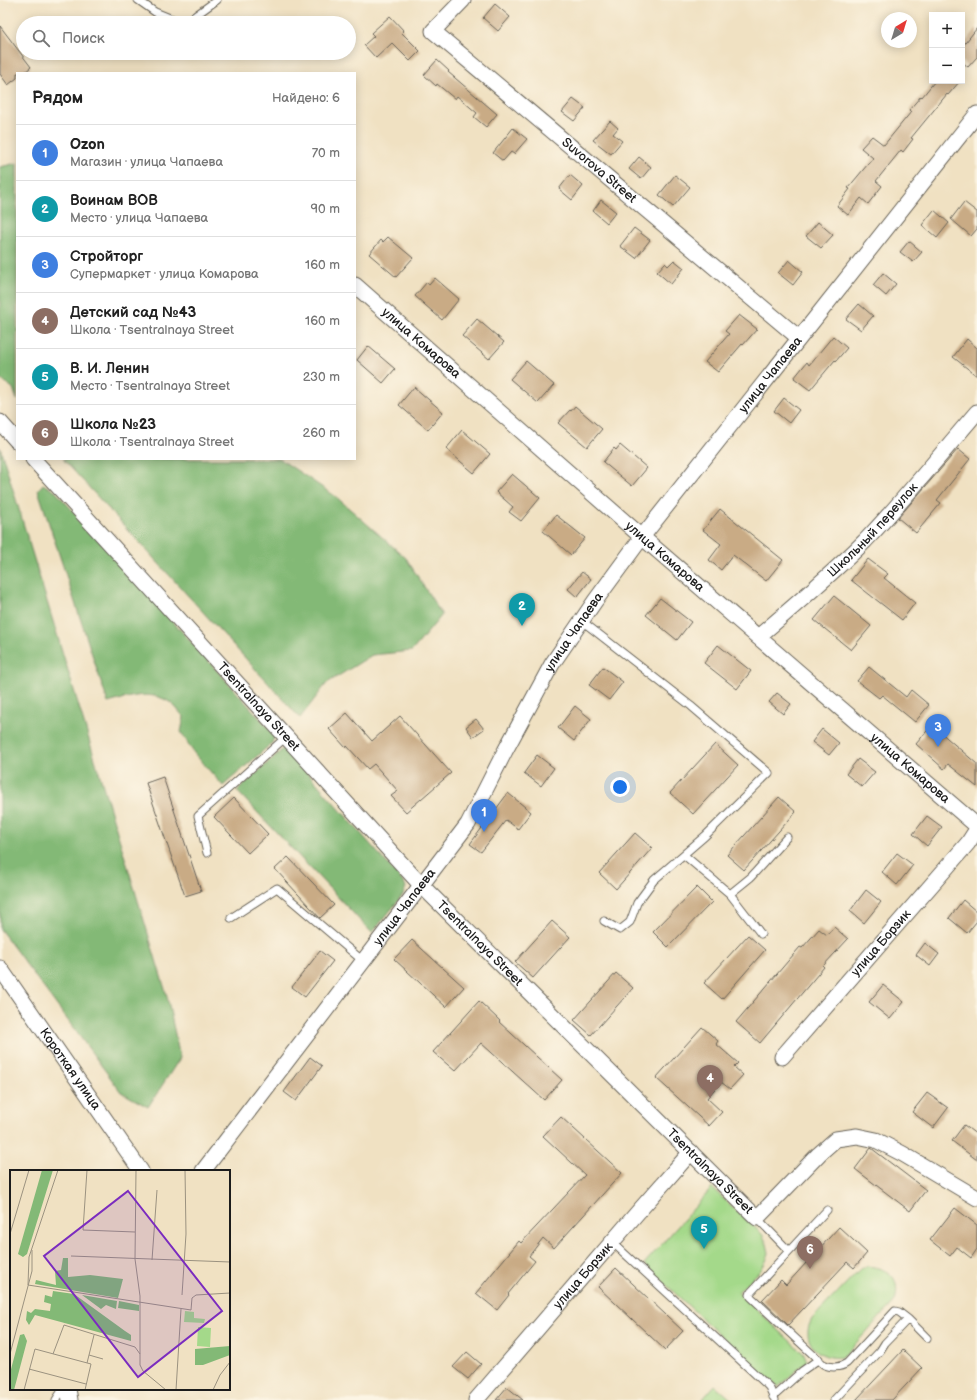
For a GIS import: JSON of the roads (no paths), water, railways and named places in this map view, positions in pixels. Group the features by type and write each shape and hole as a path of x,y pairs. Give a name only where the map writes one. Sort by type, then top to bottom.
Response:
{"street":[{"name":"Suvorova Street","path":"463,0 433,31 799,338"},
{"name":"улица Чапаева","path":"204,1170 468,824 504,751 552,664 595,600 642,537 977,114"},
{"name":"улица Комарова","path":"356,286 642,537 977,827"},
{"name":"Школьный переулок","path":"758,637 841,565 893,510 977,412"},
{"path":"0,422 16,440"},
{"name":"Tsentralnaya Street","path":"34,460 421,885 756,1218 819,1154 836,1139 857,1136 876,1140 903,1154 977,1198"},
{"name":"улица Борзик","path":"782,1057 968,843 977,827"},
{"name":"Короткая улица","path":"0,968 140,1170"},
{"name":"улица Борзик","path":"476,1400 691,1152"},
{"path":"68,1390 70,1400"}],"lane":[{"path":"138,0 155,12 166,16"},
{"path":"194,16 217,0"},
{"path":"582,621 684,701 770,773 705,836 654,880 637,903 630,922 620,930 604,921"},
{"path":"207,853 198,816 286,737"},
{"path":"730,894 751,877 787,837"},
{"path":"684,855 730,894 761,934"},
{"path":"231,918 278,888 363,961"},
{"path":"827,1210 750,1295 827,1366 844,1366 895,1311 899,1312 908,1319 927,1338"},
{"path":"756,1218 789,1251"},
{"path":"612,1242 766,1384 774,1398 802,1371 819,1359"},
{"path":"834,1400 908,1319"},
{"path":"56,1400 62,1390"}],"place":[{"name":"Воинам ВОВ","path":"522,626"},
{"name":"Стройторг","path":"938,747"},
{"name":"Ozon","path":"484,832"},
{"name":"Детский сад №43","path":"710,1098"},
{"name":"В. И. Ленин","path":"704,1249"},
{"name":"Школа №23","path":"810,1269"}]}
